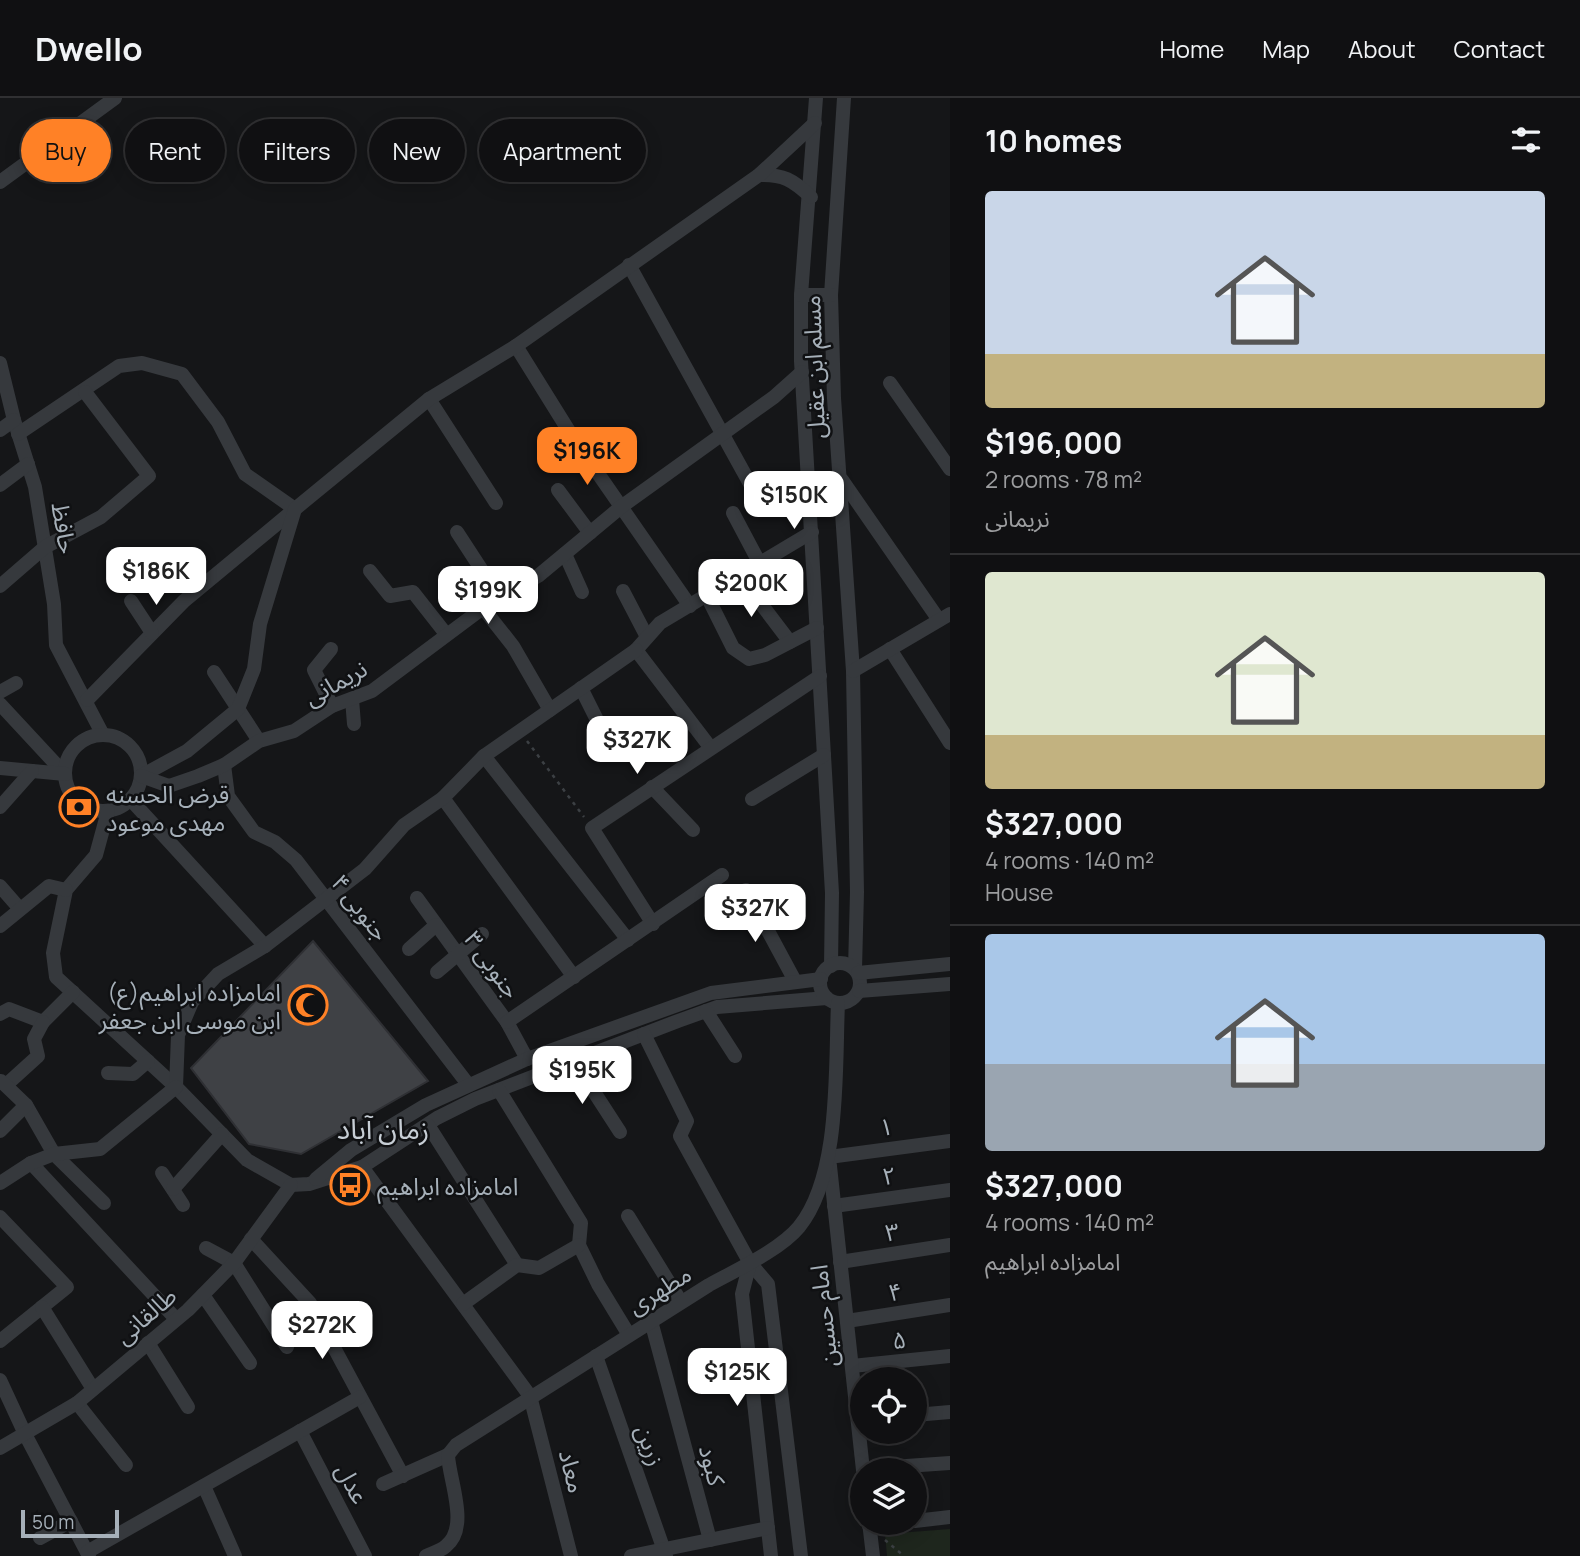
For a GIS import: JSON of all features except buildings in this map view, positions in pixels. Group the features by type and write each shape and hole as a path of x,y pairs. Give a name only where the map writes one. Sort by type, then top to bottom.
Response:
{"street":[{"path":"0,182 115,98"},
{"name":"مسلم ابن عقیل","path":"816,98 811,197 800,295 802,372 832,892 831,966"},
{"name":"مسلم ابن عقیل","path":"844,98 831,295 834,398 853,671 856,971"},
{"path":"87,700 184,601 429,399 516,346 759,175 815,123"},
{"path":"759,175 780,174 794,181 811,197"},
{"path":"629,265 754,491"},
{"path":"800,295 831,295"},
{"path":"516,346 621,507 690,606"},
{"name":"حافظ","path":"0,363 13,420 36,487 56,645 103,735"},
{"path":"18,434 85,392 119,366 142,363 182,373 218,422 245,474 295,509"},
{"name":"نریمانی","path":"141,776 169,786 223,765 258,741 294,731 332,706 372,691 483,608 538,576 621,507 802,372"},
{"path":"890,383 950,469"},
{"path":"0,586 45,547 101,517 149,476 85,392"},
{"path":"429,399 496,503"},
{"path":"0,430 13,420"},
{"path":"0,485 28,464"},
{"path":"841,479 944,617 853,671"},
{"path":"558,490 590,533"},
{"path":"141,776 187,751 238,709 254,669 260,624 295,509"},
{"path":"733,513 760,564"},
{"path":"457,532 500,598"},
{"path":"0,1183 31,1163 54,1154 100,1149 176,1087 178,1035 192,1002 218,974 265,946 365,869 404,825 443,798 484,756 636,650 660,623 812,532"},
{"path":"565,554 582,592"},
{"path":"370,572 390,596 412,592 446,634"},
{"path":"740,576 790,642"},
{"path":"623,591 647,637"},
{"path":"707,596 733,648 749,659 765,655 817,628"},
{"path":"131,601 152,633"},
{"path":"483,608 513,646 550,710"},
{"path":"331,649 314,670 332,706"},
{"path":"890,649 950,743"},
{"path":"636,650 710,747"},
{"path":"214,672 258,741"},
{"path":"653,924 592,828 820,676"},
{"path":"0,692 16,682"},
{"path":"581,688 598,722"},
{"path":"352,699 354,724"},
{"path":"0,704 65,774 73,796 82,805 107,811 131,800 141,776 134,751 115,737 103,735 80,742 66,762 65,774"},
{"path":"752,799 824,755"},
{"path":"484,756 628,940"},
{"name":"۴ جنوبی","path":"223,765 229,796 254,832 275,842 296,860 467,1083"},
{"path":"0,768 65,774"},
{"path":"0,807 32,771"},
{"path":"652,787 693,830"},
{"path":"443,798 574,977"},
{"path":"131,800 265,946"},
{"path":"107,811 96,855 66,890 53,953 56,977 176,1087 247,1160 290,1185 309,1184 362,1167 428,1125 499,1090 706,1011 761,1002 854,998 859,991 856,971"},
{"path":"507,1022 722,875"},
{"path":"0,886 20,909"},
{"path":"0,926 49,886 66,890"},
{"path":"746,890 795,981"},
{"path":"832,892 857,892"},
{"name":"۳ جنوبی","path":"417,898 507,1022 527,1059"},
{"path":"409,949 436,925"},
{"path":"437,972 482,934"},
{"path":"832,1000 821,989 821,979 831,966 839,963 856,971 950,964"},
{"path":"309,1184 351,1150 467,1083 711,993 821,979"},
{"path":"859,991 950,984"},
{"path":"73,992 43,1022 34,1039 38,1056 3,1083 26,1105 54,1154 104,1202"},
{"name":"مطهری","path":"383,1484 448,1455 471,1434 681,1302 750,1263 798,1229 816,1201 829,1157 832,1000"},
{"path":"0,1014 9,1009 43,1022"},
{"path":"706,1011 735,1056"},
{"path":"644,1034 687,1121 680,1136 750,1263 768,1284 801,1556"},
{"path":"108,1073 133,1074 148,1061"},
{"path":"573,1061 620,1132"},
{"path":"499,1090 581,1223 579,1245 598,1284 629,1335"},
{"path":"0,1131 26,1105"},
{"path":"428,1125 517,1265"},
{"path":"173,1189 222,1134"},
{"name":"۱","path":"829,1157 950,1141"},
{"name":"امام حسین","path":"829,1157 852,1366"},
{"path":"31,1163 176,1319"},
{"path":"362,1167 530,1396"},
{"path":"162,1173 183,1205"},
{"name":"طالقانی","path":"0,1448 77,1403 176,1319 234,1263 290,1185"},
{"name":"۲","path":"834,1206 950,1190"},
{"path":"628,1216 681,1302"},
{"path":"0,1217 67,1287 0,1340"},
{"path":"251,1240 310,1303 402,1476"},
{"path":"463,1304 517,1265 539,1268 579,1245"},
{"name":"۳","path":"840,1262 950,1245"},
{"path":"206,1248 234,1263 287,1347"},
{"path":"750,1263 741,1294 771,1556"},
{"path":"203,1294 250,1363"},
{"name":"۴","path":"847,1321 950,1305"},
{"path":"42,1307 93,1389"},
{"name":"کبود","path":"651,1321 710,1540"},
{"path":"148,1343 188,1407"},
{"name":"زرین","path":"596,1356 665,1553"},
{"name":"۵","path":"852,1366 950,1356"},
{"path":"0,1380 24,1434 88,1554 360,1397"},
{"name":"معاد","path":"530,1396 571,1556"},
{"path":"77,1403 126,1465"},
{"path":"927,1414 950,1412"},
{"name":"عدل","path":"300,1432 365,1556"},
{"path":"426,1556 448,1551 454,1535 457,1515 448,1455"},
{"path":"927,1465 950,1463"},
{"path":"204,1486 235,1556"},
{"path":"927,1520 950,1517"},
{"path":"40,1538 71,1521"},
{"path":"631,1556 665,1553 768,1528"},
{"path":"870,1535 873,1556"}],"path":[{"path":"519,731 592,828"},
{"path":"880,1535 904,1556"}],"shaded area":[{"path":"950,1529 950,1556 887,1556 885,1535 927,1535 927,1531"}],"place":[{"name":"قرض الحسنه مهدی موعود","path":"79,807"},
{"name":"(ع)امامزاده ابراهیم ابن موسی ابن جعفر","path":"308,1005"},
{"name":"امامزاده ابراهیم","path":"350,1185"}],"district":[{"name":"زمان آباد","path":"383,1128"}]}
